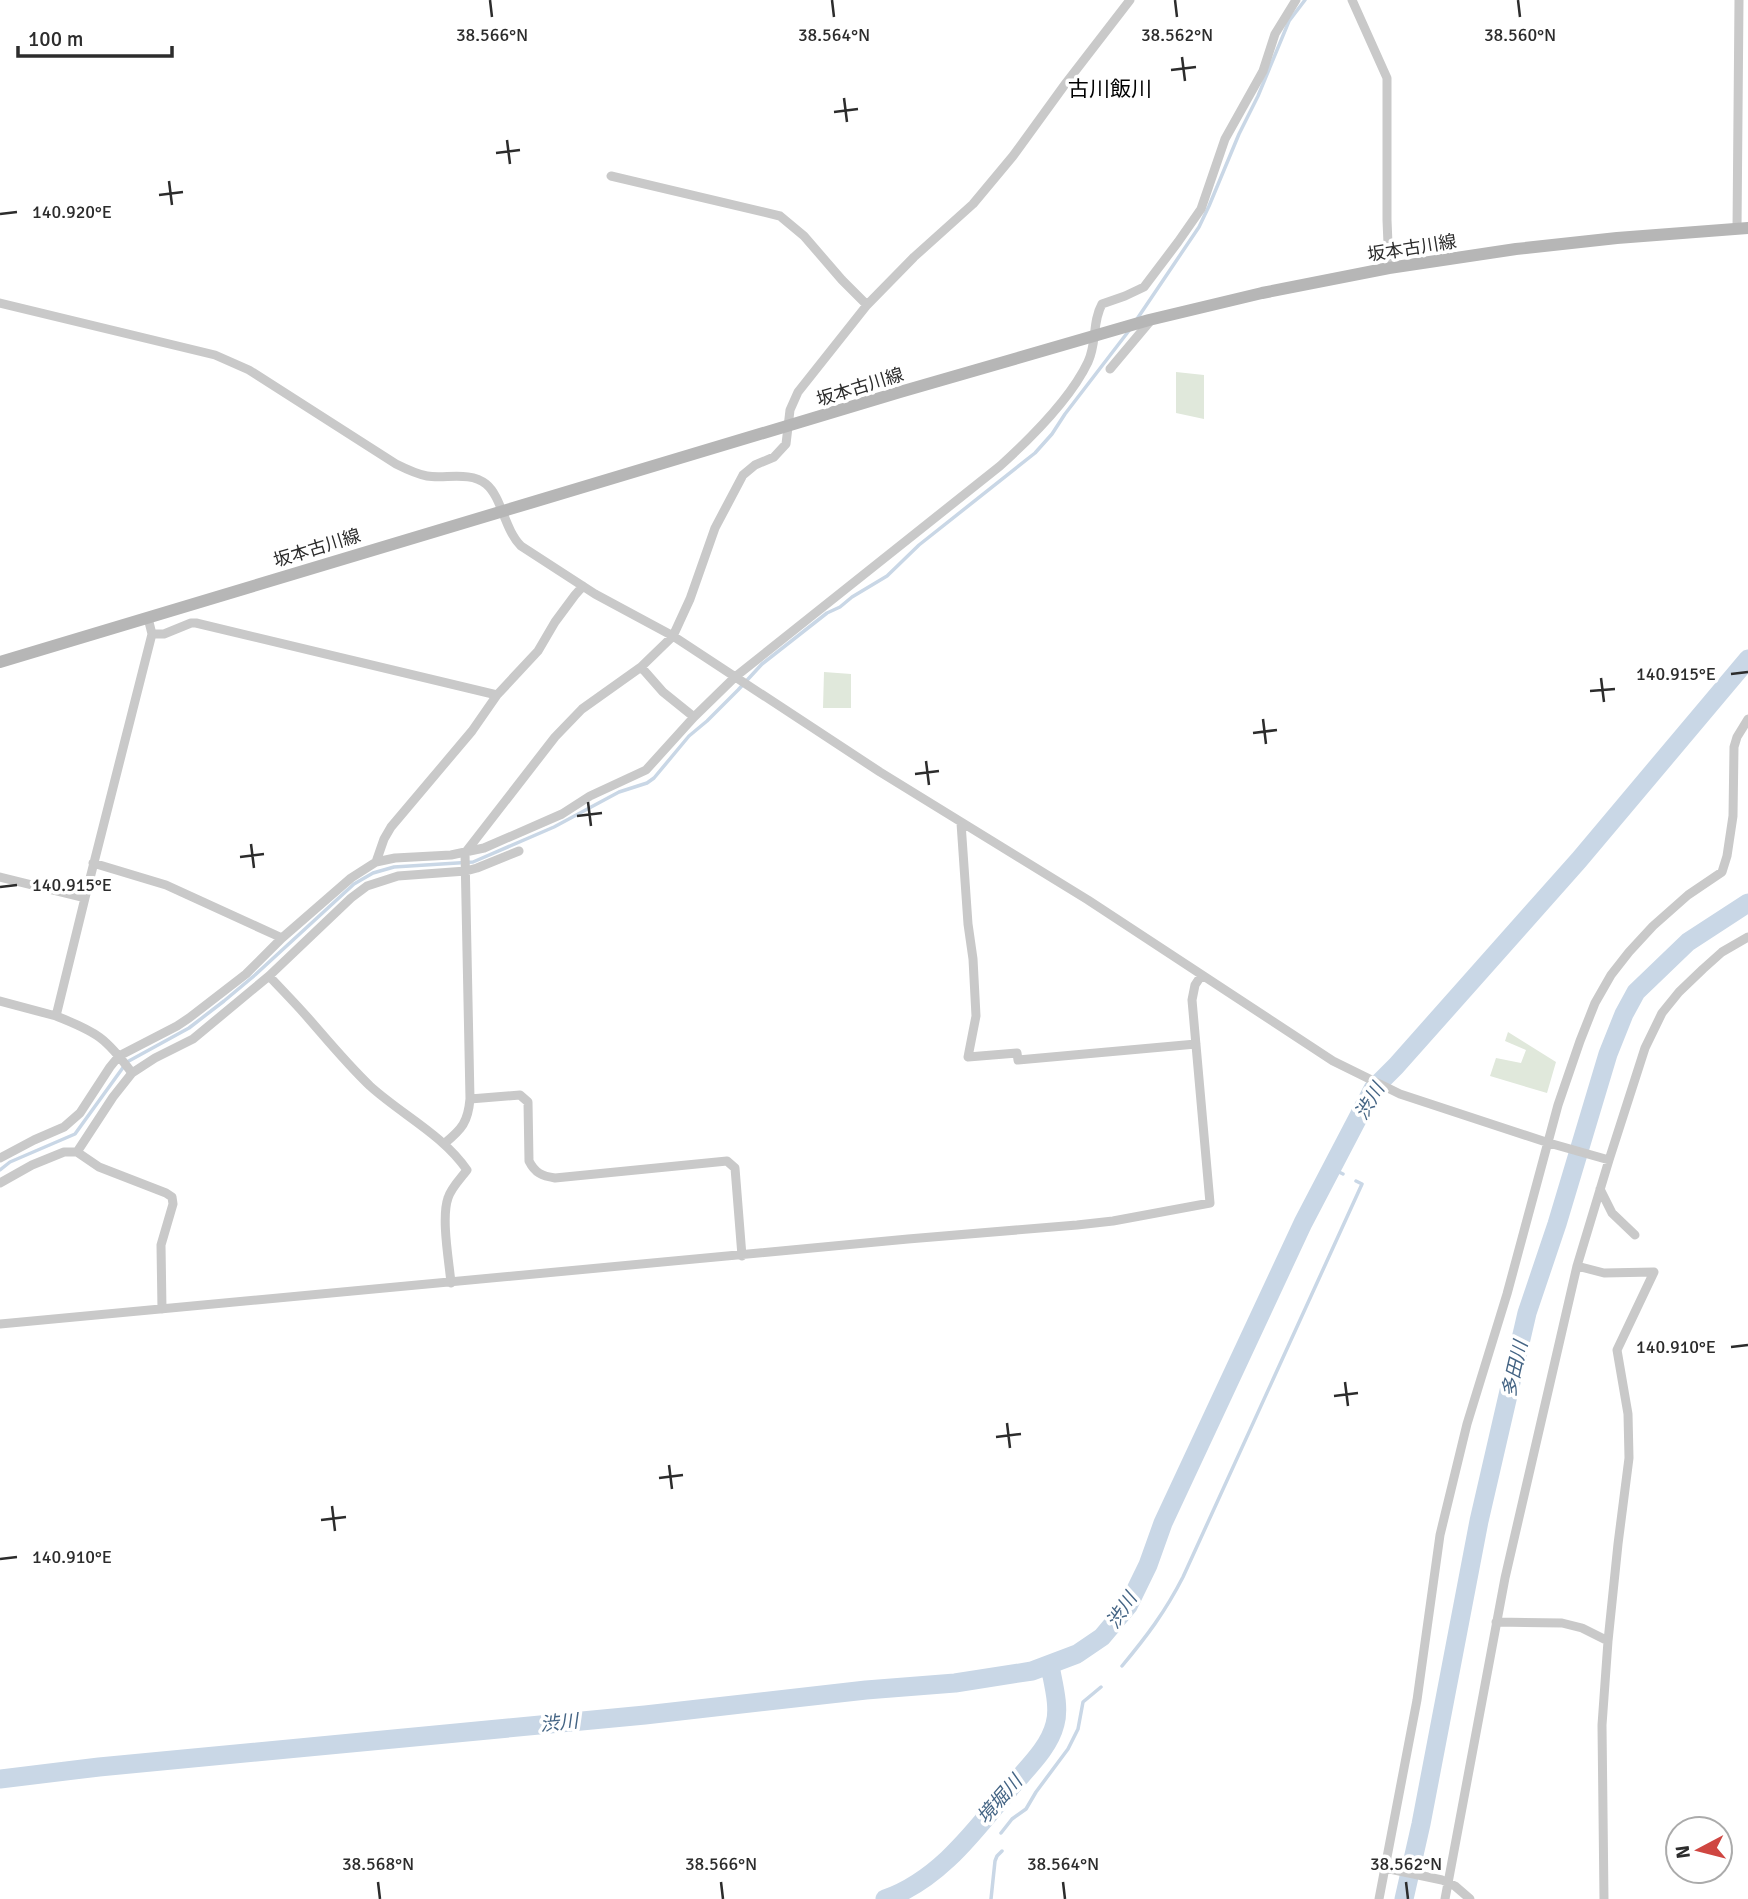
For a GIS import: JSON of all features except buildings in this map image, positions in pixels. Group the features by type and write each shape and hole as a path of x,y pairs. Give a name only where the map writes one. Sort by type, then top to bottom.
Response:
{"main road":[{"name":"坂本古川線","path":"0,662 1125,326 1262,293 1388,268 1541,246 1742,228"}],"street":[{"path":"445,1143 466,1121 470,1099 466,862 565,727 591,702 641,667 673,636 690,599 715,528 743,475 748,469 774,457 786,444 790,410 798,392 867,305 914,257 973,204 1013,156 1130,0"},
{"path":"77,1152 131,1072 193,1039 269,976 367,886 398,876 466,862 494,844 551,819 590,796 646,770 694,717 737,678 1000,466 1034,435 1088,363 1096,334 1097,312 1102,304 1144,287 1200,208 1225,139 1263,71 1275,34 1296,0"},
{"path":"1352,0 1387,78 1388,268"},
{"path":"1738,0 1742,228"},
{"path":"611,176 780,216 804,236 867,305"},
{"path":"0,303 215,355 249,370 396,464 425,476 475,479 486,484 494,495 514,539 521,545 583,586 673,636 880,772 1088,900 1333,1061 1396,1092 1605,1159"},
{"path":"1110,369 1151,320"},
{"path":"376,862 391,827 472,730 497,695 538,651 555,622 583,586"},
{"path":"56,1016 152,634 148,618"},
{"path":"152,634 164,634 196,623 497,695"},
{"path":"641,667 663,692 694,717"},
{"path":"1379,1899 1388,1869 1417,1700 1440,1535 1467,1424 1551,1143 1558,1105 1595,1003 1611,975 1653,926 1688,895 1722,872 1733,816 1734,747 1742,726 1748,719"},
{"path":"961,823 973,958 975,1016 968,1057 1017,1053 1018,1060 1196,1045"},
{"path":"0,1158 64,1127 80,1113 110,1067 189,1018 246,974 351,878 376,862 395,858 450,855 477,868 519,851"},
{"path":"93,863 166,885 281,941 292,953"},
{"path":"0,877 85,898"},
{"path":"1445,1899 1445,1881 1496,1622 1548,1389 1577,1266 1600,1189 1605,1159 1645,1048 1662,1013 1679,992 1722,952 1748,937"},
{"path":"269,976 371,1087 445,1143 467,1170 448,1196 446,1208 451,1283"},
{"path":"0,1324 1077,1225 1210,1203 1192,1000 1200,976"},
{"path":"0,1001 56,1016 89,1029 107,1042 131,1072"},
{"path":"470,1099 520,1095 525,1098 528,1102 529,1161 533,1169 548,1177 727,1161 735,1168 742,1256"},
{"path":"0,1183 32,1165 64,1152 77,1152 99,1167 172,1197 173,1204 161,1245 162,1309"},
{"path":"1600,1189 1612,1213 1635,1235"},
{"path":"1577,1266 1604,1273 1654,1272 1617,1350 1628,1414 1629,1458 1608,1641 1602,1725 1604,1899"},
{"path":"1496,1622 1562,1623 1582,1628 1608,1641"},
{"path":"1388,1869 1445,1881 1470,1899"}],"shaded area":[{"path":"1176,372 1204,375 1204,419 1176,413"},
{"path":"824,672 851,674 851,708 823,708"},
{"path":"1508,1032 1556,1062 1547,1093 1490,1076 1496,1058 1521,1063 1526,1050 1505,1041"}],"waterway":[{"path":"1137,319 1199,227 1289,21 1305,0"},
{"path":"0,1170 10,1162 75,1134 127,1062 189,1028 224,1001 354,884 373,873 394,867 473,862 554,827 619,792 654,778 689,736 762,664 827,613 887,576 919,545 1035,453 1131,328"},
{"name":"渋川","path":"0,1779 955,1683 1032,1671 1077,1654 1102,1637 1128,1606 1148,1565 1163,1523 1303,1223 1373,1089 1579,860 1748,659"},
{"name":"多田川","path":"1404,1899 1479,1521 1527,1313 1608,1054 1636,992 1688,942 1748,903"},
{"path":"1331,1168 1343,1174"},
{"path":"1122,1666 1155,1623 1183,1577 1362,1184 1356,1181"},
{"name":"境堀川","path":"885,1899 923,1879 956,1852 1043,1749 1052,1733 1057,1710 1050,1666"},
{"path":"1001,1833 1012,1819 1026,1809 1068,1749 1078,1729 1083,1702 1101,1687"},
{"path":"991,1899 995,1861 1002,1851"}],"district":[{"name":"古川飯川","path":"1110,89"}]}
